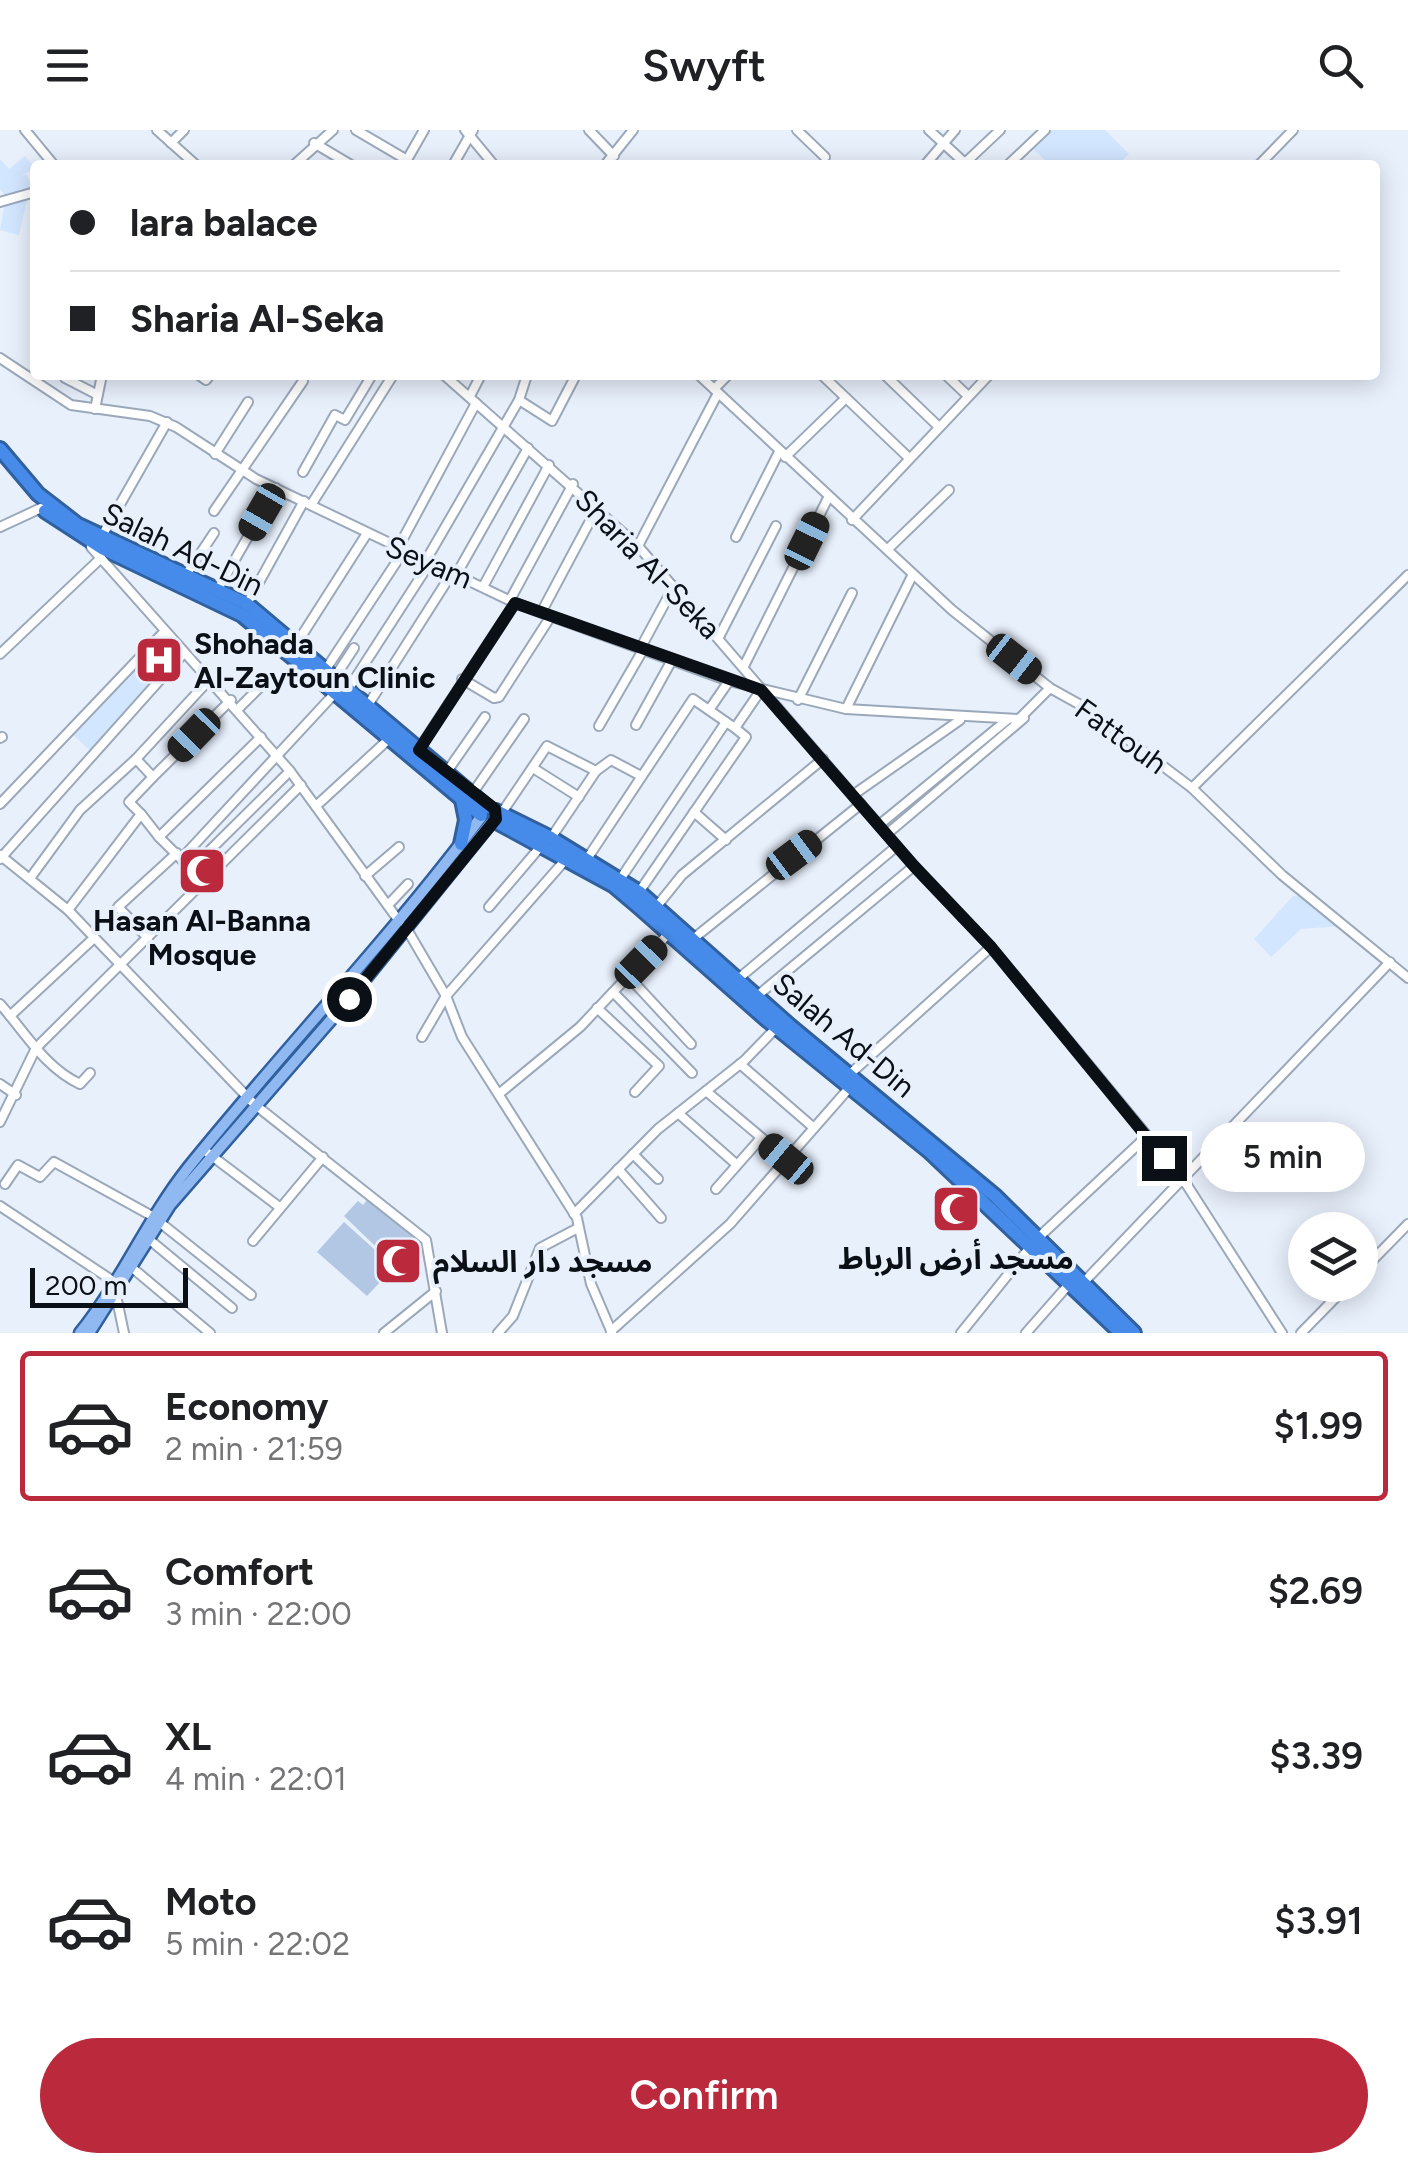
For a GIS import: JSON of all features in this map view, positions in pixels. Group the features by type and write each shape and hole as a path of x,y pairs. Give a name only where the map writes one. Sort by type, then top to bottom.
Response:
{"highway":[{"name":"Salah Ad-Din","path":"0,448 53,508 102,537 247,604 337,681 390,738 490,816 587,859 639,892 1035,1241 1117,1332"},
{"name":"Salah Ad-Din","path":"0,461 41,508 86,539 223,603 337,681 446,772 467,796"},
{"path":"462,844 467,796"},
{"name":"Salah Ad-Din","path":"546,842 613,886 776,1028 850,1081"},
{"name":"Salah Ad-Din","path":"1076,1283 1134,1333"}],"main road":[{"path":"402,922 462,844 490,816"},
{"path":"89,1333 114,1296 154,1217 490,816"},
{"path":"80,1333 127,1266"}],"street":[{"path":"25,130 50,160"},
{"path":"156,130 190,160"},
{"path":"171,143 184,130"},
{"path":"299,160 333,130"},
{"path":"356,130 401,160"},
{"path":"407,160 424,130"},
{"path":"590,130 614,156"},
{"path":"610,160 633,130"},
{"path":"796,130 825,157"},
{"path":"929,130 961,160"},
{"path":"929,160 954,130"},
{"path":"970,160 1000,130"},
{"path":"1013,160 1045,130"},
{"path":"1264,160 1293,130"},
{"path":"455,160 469,132 490,160"},
{"path":"314,143 343,160"},
{"path":"0,202 30,193"},
{"name":"Seyam","path":"0,358 30,375"},
{"name":"Seyam","path":"37,380 71,405 166,422 241,470 366,535 512,602 729,681 846,709 961,719 1024,716"},
{"path":"55,396 64,380"},
{"path":"73,380 96,394"},
{"path":"96,409 101,380"},
{"path":"304,472 335,415 345,420 369,380"},
{"path":"247,604 307,503 390,380"},
{"name":"Sharia Al-Seka","path":"453,380 598,506 638,546 914,866 991,947 1145,1138 1183,1179 1282,1333"},
{"path":"337,681 479,380"},
{"path":"148,938 118,907 179,856 278,758 427,563 519,400 525,380"},
{"path":"519,400 552,421 573,380"},
{"name":"Fattouh","path":"704,380 852,520 890,548 913,574 1050,688 1086,708 1192,788 1282,875 1408,978"},
{"path":"638,546 724,380"},
{"path":"827,380 909,458"},
{"path":"890,380 939,427"},
{"path":"951,380 967,395"},
{"path":"852,520 984,380"},
{"path":"214,511 303,381"},
{"path":"736,537 782,455 846,398"},
{"path":"214,454 248,402"},
{"path":"102,537 166,422"},
{"path":"368,705 528,448"},
{"path":"484,586 549,465"},
{"path":"419,750 512,602 573,484"},
{"path":"218,589 276,488"},
{"path":"890,548 949,490"},
{"path":"744,666 828,498"},
{"path":"462,678 494,698 499,697 546,614 598,506"},
{"path":"0,527 41,508"},
{"path":"719,637 776,526"},
{"path":"186,575 214,533"},
{"path":"296,643 366,535"},
{"path":"86,539 183,654 214,679 301,785 402,922 446,996 462,1037 574,1214 591,1284 611,1332 730,1224 850,1081 991,947"},
{"path":"0,654 101,558"},
{"path":"846,709 913,574"},
{"path":"1192,788 1408,575"},
{"path":"599,726 674,586"},
{"path":"798,700 852,593"},
{"path":"0,804 164,632"},
{"path":"337,681 354,648"},
{"path":"183,654 1,857 68,910 252,1101 426,1240 442,1333"},
{"path":"636,725 672,660"},
{"path":"31,877 80,810 214,679"},
{"path":"708,710 729,681"},
{"path":"238,709 259,688"},
{"path":"887,834 1020,726 1024,716 1050,688"},
{"path":"736,728 761,690"},
{"path":"587,859 693,699 746,736 639,892"},
{"path":"205,883 129,802 231,700"},
{"path":"446,772 485,718"},
{"path":"467,796 524,719"},
{"path":"853,794 961,719"},
{"path":"878,825 1008,719"},
{"path":"621,878 726,722"},
{"path":"159,837 261,736"},
{"path":"316,806 390,738"},
{"path":"490,816 533,768 547,746 596,771"},
{"path":"136,759 153,777"},
{"path":"490,907 546,842 596,771 611,760 640,776"},
{"path":"656,906 682,875 824,760"},
{"path":"533,768 579,798"},
{"path":"191,868 290,772"},
{"path":"0,1122 36,1048 301,785"},
{"path":"693,939 861,804"},
{"path":"694,812 726,840"},
{"path":"68,910 140,814"},
{"path":"738,979 897,846"},
{"path":"366,876 399,847"},
{"path":"422,1037 446,996 567,858"},
{"path":"757,996 914,866"},
{"path":"388,905 408,884"},
{"path":"500,1093 598,1008 669,933"},
{"path":"10,1016 94,938"},
{"path":"1026,1333 1183,1179 1390,962"},
{"path":"628,976 691,1044"},
{"path":"613,992 692,1074"},
{"path":"0,1004 36,1048 78,1084 90,1073"},
{"path":"598,1008 659,1066 635,1092"},
{"path":"574,1214 633,1154 740,1064 776,1028"},
{"path":"740,1064 814,1128"},
{"path":"0,1084 16,1095"},
{"path":"706,1091 786,1159"},
{"path":"678,1113 736,1164"},
{"path":"716,1189 761,1138"},
{"path":"961,1333 1035,1241 1145,1138"},
{"path":"208,1153 278,1206"},
{"path":"633,1154 658,1179"},
{"path":"253,1241 323,1156"},
{"path":"5,1184 18,1165 40,1177 54,1162 154,1217 252,1294"},
{"path":"618,1168 660,1218"},
{"path":"0,1206 114,1281 124,1333"},
{"path":"1378,1255 1408,1224"},
{"path":"498,1333 513,1316 540,1248 578,1228"},
{"path":"145,1236 232,1308"},
{"path":"127,1266 210,1333"},
{"path":"384,1333 436,1291"},
{"path":"1300,1333 1331,1302"}],"shaded area":[{"path":"1047,130 1105,130 1129,154 1123,160 1045,160 1031,147"},
{"path":"25,156 30,171 20,176 26,174 30,188 5,196 0,189 0,159 9,169"},
{"path":"27,200 19,235 0,230 4,207"},
{"path":"136,663 156,684 93,753 71,733"},
{"path":"1301,895 1343,926 1301,929 1271,957 1254,939 1293,896"},
{"path":"367,1200 423,1243 399,1269 344,1216 358,1201 363,1205"},
{"path":"344,1222 394,1267 367,1296 317,1252"}],"place":[{"name":"Shohada Al-Zaytoun Clinic","path":"159,660"},
{"name":"Hasan Al-Banna Mosque","path":"202,871"},
{"name":"مسجد أرض الرباط","path":"956,1209"},
{"name":"مسجد دار السلام","path":"398,1261"}],"route":[{"path":"349,999 496,819 495,809 487,807 419,750 461,688 462,678 515,603 761,690 914,866 991,947 1164,1158"}]}
